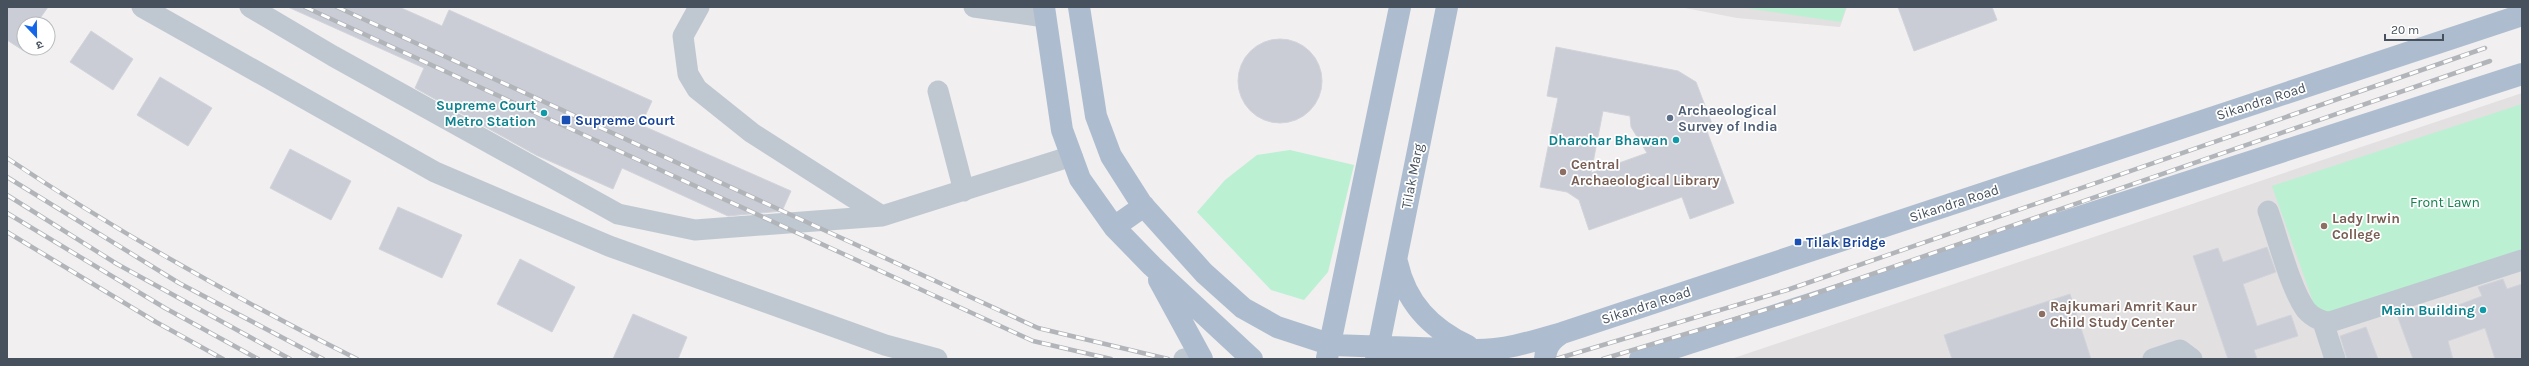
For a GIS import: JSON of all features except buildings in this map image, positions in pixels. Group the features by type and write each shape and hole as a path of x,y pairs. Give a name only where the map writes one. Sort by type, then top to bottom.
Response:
{"main road":[{"name":"Sikandra Road","path":"1079,7 1096,116 1111,156 1144,206 1204,273 1243,308 1277,327 1329,352 1489,350 1530,342 1562,333 2522,15"},
{"path":"1329,352 1400,7"},
{"name":"Tilak Marg","path":"1377,352 1446,7"},
{"path":"1045,12 1062,130 1080,178 1114,227 1152,266 1252,359"},
{"path":"1640,359 2522,74"},
{"path":"1114,227 1144,206"},
{"path":"1396,261 1403,284 1422,314 1449,338 1476,350"},
{"path":"1152,266 1196,358"},
{"path":"1545,359 1546,350 1551,340 1562,333"}],"street":[{"path":"142,7 435,172 609,246 885,344 938,359"},
{"path":"250,7 333,56 618,214 695,230 882,216 1072,156"},
{"path":"699,7 683,36 688,74 697,89 752,133 882,216"},
{"path":"974,7 1045,12"},
{"path":"938,91 964,191"},
{"path":"2268,211 2298,296 2307,311 2323,322 2382,314 2522,260"},
{"path":"2323,322 2329,357"},
{"path":"2152,359 2180,350 2192,359"}],"shaded area":[{"path":"1680,7 1847,7 1840,27 1737,18"},
{"name":"Lady Irwin College","path":"2522,93 2522,359 1731,359"}],"green space":[{"path":"1740,7 1846,7 1841,22"},
{"name":"Front Lawn","path":"2522,104 2522,250 2325,314 2316,310 2272,186"},
{"path":"1290,150 1354,165 1328,272 1304,300 1271,290 1197,212 1225,180 1257,155"}],"railway":[{"path":"305,7 1033,341 1111,359"},
{"path":"337,7 1038,328 1168,359"},
{"path":"1556,359 1787,290 2485,48"},
{"path":"1603,359 1791,302 2490,61"},
{"path":"7,158 49,186 135,239 267,313 357,359"},
{"path":"7,177 179,283 323,359"},
{"path":"7,195 117,264 290,359"},
{"path":"7,213 165,308 258,359"},
{"path":"7,232 156,322 223,359"}],"place":[{"name":"Supreme Court Metro Station","path":"544,113"},
{"name":"Archaeological Survey of India","path":"1670,118"},
{"name":"Supreme Court","path":"566,120"},
{"name":"Dharohar Bhawan","path":"1676,140"},
{"name":"Central Archaeological Library","path":"1563,172"},
{"name":"Lady Irwin College","path":"2324,226"},
{"name":"Tilak Bridge","path":"1798,242"},
{"name":"Main Building","path":"2483,310"},
{"name":"Rajkumari Amrit Kaur Child Study Center","path":"2042,314"}]}
